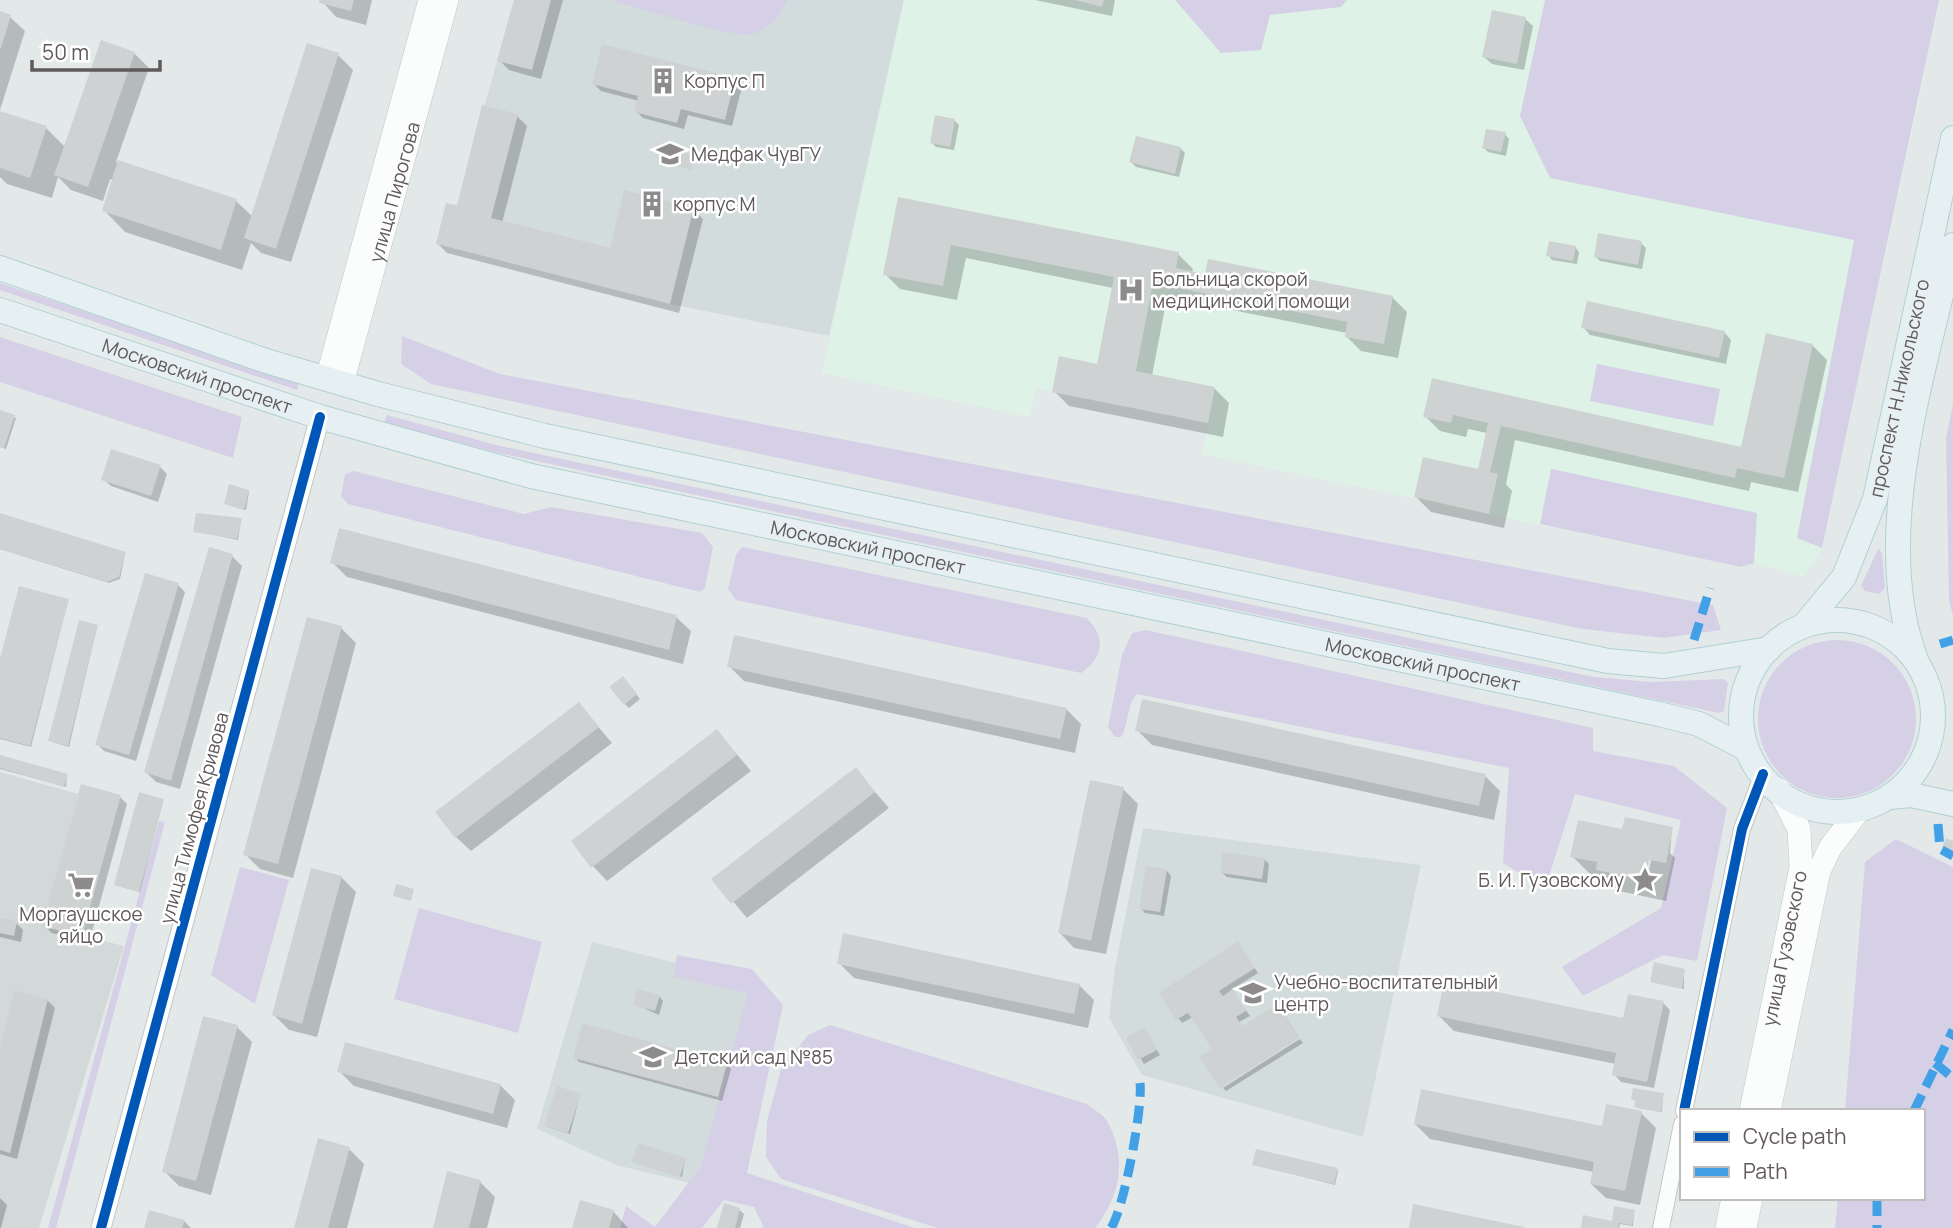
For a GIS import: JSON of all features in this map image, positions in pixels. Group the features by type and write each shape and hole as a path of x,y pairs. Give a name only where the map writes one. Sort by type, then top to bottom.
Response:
{"main road":[{"name":"улица Пирогова","path":"425,51 430,0"},
{"name":"улица Пирогова","path":"334,381 425,51 447,0"},
{"name":"проспект Н.Никольского","path":"1806,623 1844,577 1875,499 1953,138"},
{"name":"проспект Н.Никольского","path":"1925,679 1902,608 1898,534 1913,425 1953,245"},
{"name":"Московский проспект","path":"0,268 334,381 545,436 1608,661 1664,666 1769,649"},
{"name":"Московский проспект","path":"0,310 320,417 531,476 1659,714 1699,724 1745,748"},
{"path":"320,417 334,381"},
{"path":"1953,725 1906,652 1873,627 1841,618 1806,623 1769,649 1754,668 1744,689 1741,728 1745,748 1771,782 1811,808 1827,812 1859,810 1889,797 1911,795 1953,804"},
{"path":"1889,797 1917,770 1931,741 1934,724 1925,679"},
{"name":"улица Гузовского","path":"1751,1109 1801,867 1799,829 1771,782"},
{"name":"улица Гузовского","path":"1769,1109 1819,871 1830,848 1859,810"},
{"path":"1727,1228 1733,1200"},
{"path":"1745,1228 1751,1200"}],"street":[{"name":"улица Тимофея Кривова","path":"102,1228 320,417"},
{"path":"1685,1109 1742,829 1771,782"},
{"path":"1661,1228 1680,1134"}],"shaded area":[{"name":"Медфак ЧувГУ","path":"514,0 904,0 829,336 670,304 436,244 446,203 457,205"},
{"path":"610,0 787,0 772,22 748,35"},
{"path":"904,0 1633,0 1924,76 1822,548 1804,577 1754,563 1741,567 1202,454 1208,423 1036,388 1030,417 822,373"},
{"path":"1175,0 1347,0 1341,7 1270,15 1261,50 1221,53"},
{"path":"1545,0 1939,0 1822,548 1797,538 1854,240 1550,178 1520,116"},
{"path":"0,283 299,383 297,390 0,290"},
{"path":"402,336 500,374 1713,605 1721,630 1664,638 1583,629 431,384 401,364"},
{"path":"0,337 242,417 233,458 0,382"},
{"path":"1597,364 1720,389 1713,426 1590,401"},
{"path":"1953,404 1953,616 1949,600 1946,438"},
{"path":"387,415 496,445 1594,677 1651,682 1724,679 1728,683 1724,711 1719,713 494,452 384,423"},
{"path":"1551,469 1757,513 1754,563 1741,567 1540,524"},
{"path":"354,471 524,514 551,507 702,533 713,547 705,588 700,592 348,504 341,496 345,474"},
{"path":"742,547 1087,618 1100,640 1098,654 1081,673 736,600 728,589 736,555"},
{"path":"1878,549 1882,553 1885,588 1879,594 1865,591 1861,586"},
{"path":"1146,630 1593,728 1593,751 1674,766 1727,808 1697,961 1663,955 1583,996 1562,967 1661,908 1681,820 1575,794 1545,889 1503,863 1509,768 1137,694 1131,703 1124,732 1121,737 1115,737 1108,727 1122,655 1132,633"},
{"path":"1837,640 1867,646 1893,663 1910,689 1916,719 1910,749 1893,775 1867,792 1837,798 1807,792 1781,775 1764,749 1758,719 1764,689 1781,663 1807,646"},
{"path":"0,772 78,794 43,926 124,946 39,1228 0,1228"},
{"path":"159,821 165,822 56,1228 48,1228"},
{"name":"Учебно-воспитательный центр","path":"1143,828 1421,865 1363,1137 1142,1075 1109,1018 1115,968"},
{"path":"1896,839 1953,867 1953,1228 1835,1228 1838,1200 1925,1200 1925,1109 1845,1109 1865,862"},
{"path":"240,867 289,880 255,1004 211,975"},
{"path":"419,908 542,942 518,1033 394,999"},
{"name":"Детский сад №85","path":"592,942 766,985 715,1189 616,1165 537,1129"},
{"path":"677,955 752,969 783,1005 747,1173 915,1228 764,1228 754,1207 724,1200 702,1228 620,1228 626,1206 655,1227 701,1166 748,993 674,977"},
{"path":"830,1025 1087,1104 1106,1119 1118,1149 1118,1177 1104,1216 1095,1228 938,1228 781,1179 766,1157 767,1121 781,1069 808,1035"}],"building":[{"path":"319,0 354,0 351,11 319,3"},
{"path":"514,0 551,0 532,70 497,61"},
{"path":"1075,0 1104,0 1102,7"},
{"path":"1492,10 1526,17 1517,64 1482,57"},
{"path":"0,11 11,15 1,48 0,48"},
{"path":"101,40 135,52 88,187 54,175"},
{"path":"307,43 339,53 276,249 244,238"},
{"name":"Корпус П","path":"602,44 735,78 725,120 681,109 677,123 634,112 638,96 592,84"},
{"name":"корпус М","path":"482,105 518,114 491,218 610,248 624,190 694,207 670,304 436,244 446,203 457,206"},
{"path":"0,111 47,126 30,178 0,168"},
{"path":"935,115 955,119 950,147 930,143"},
{"path":"1486,129 1506,132 1501,152 1482,148"},
{"path":"1136,136 1181,147 1175,174 1129,162"},
{"path":"671,149 696,155 692,170 667,163"},
{"path":"118,160 237,199 221,250 102,211"},
{"path":"898,197 1179,252 1176,268 1205,274 1208,259 1393,296 1384,344 1345,337 1347,322 1153,283 1136,371 1215,387 1208,423 1052,392 1059,356 1097,364 1114,277 951,245 943,286 883,275"},
{"path":"1598,233 1642,241 1638,265 1594,257"},
{"path":"1549,241 1576,246 1573,261 1546,256"},
{"path":"1587,301 1725,331 1719,358 1581,328"},
{"path":"1766,333 1813,344 1784,478 1737,468 1735,478 1501,426 1490,472 1498,474 1489,514 1414,497 1423,457 1478,469 1488,423 1453,415 1451,423 1423,417 1432,378 1741,447"},
{"path":"0,410 15,415 4,448 0,447"},
{"path":"111,449 161,465 151,496 101,480"},
{"path":"229,484 249,490 244,510 224,504"},
{"path":"0,513 126,552 119,577 107,582 0,549"},
{"path":"196,513 242,518 237,539 193,532"},
{"path":"339,528 677,615 669,650 330,563"},
{"path":"209,547 233,554 171,781 144,772"},
{"path":"145,573 179,583 129,755 95,745"},
{"path":"19,586 69,599 30,746 0,738 0,658"},
{"path":"307,617 342,626 278,864 243,855"},
{"path":"79,620 98,625 68,746 48,741"},
{"path":"734,635 1067,708 1060,739 727,667"},
{"path":"623,676 637,694 624,705 609,687"},
{"path":"1142,699 1486,774 1479,806 1135,731"},
{"path":"579,702 599,727 455,838 435,812"},
{"path":"717,729 737,755 591,868 571,841"},
{"path":"0,755 68,774 64,787 0,768"},
{"path":"856,767 875,792 731,904 711,879"},
{"path":"1090,780 1124,787 1091,941 1058,933"},
{"path":"81,784 121,795 82,937 42,926"},
{"path":"139,792 164,799 139,892 114,885"},
{"path":"1625,817 1673,827 1666,863 1649,860 1645,880 1596,870 1597,862 1570,857 1578,820 1622,829"},
{"path":"1946,838 1953,841 1953,852 1942,848"},
{"path":"1223,852 1265,858 1262,879 1220,873"},
{"path":"1146,866 1167,869 1160,912 1139,909"},
{"path":"311,868 342,876 302,1024 272,1015"},
{"path":"396,884 414,889 411,901 393,896"},
{"path":"0,918 17,921 14,936 0,933"},
{"path":"843,933 1080,984 1074,1014 837,964"},
{"path":"1238,941 1255,968 1219,991 1223,996 1233,989 1246,1011 1236,1017 1242,1026 1278,1004 1299,1038 1220,1088 1199,1057 1212,1049 1188,1013 1176,1020 1159,993"},
{"path":"1654,962 1685,969 1682,989 1650,982"},
{"path":"1444,981 1623,1018 1628,994 1664,1001 1647,1082 1612,1075 1616,1053 1437,1016"},
{"path":"637,989 660,995 655,1011 633,1005"},
{"path":"14,990 48,999 10,1153 0,1150 0,1048"},
{"path":"203,1016 238,1025 196,1181 162,1172"},
{"path":"582,1023 727,1063 718,1097 573,1058"},
{"path":"1145,1027 1157,1050 1138,1060 1126,1038"},
{"path":"345,1042 501,1084 493,1114 337,1072"},
{"path":"557,1086 581,1094 568,1133 544,1126"},
{"path":"1633,1088 1664,1093 1661,1112 1634,1107 1635,1100 1631,1099"},
{"path":"1421,1089 1602,1126 1606,1104 1642,1111 1625,1191 1590,1184 1594,1162 1414,1124"},
{"path":"318,1138 350,1147 328,1228 294,1228"},
{"path":"638,1143 686,1158 680,1177 632,1162"},
{"path":"1256,1149 1338,1168 1334,1184 1252,1165"},
{"path":"447,1171 481,1180 469,1228 433,1228"},
{"path":"580,1200 614,1210 609,1228 572,1228"},
{"path":"724,1203 740,1208 735,1228 717,1228"},
{"path":"1413,1204 1524,1227 1524,1228 1409,1228"},
{"path":"1614,1206 1635,1210 1632,1225 1619,1223 1618,1228 1581,1228 1583,1215 1612,1221"},
{"path":"149,1210 185,1220 182,1228 144,1228"}],"marked path":[{"path":"1694,640 1710,588"},
{"path":"1940,644 1953,640"},
{"path":"1938,824 1940,849 1953,856"},
{"path":"1915,1109 1953,1030"},
{"path":"1935,1063 1953,1078"},
{"path":"1111,1228 1132,1157 1139,1113 1140,1083"},
{"path":"1877,1200 1877,1228"}],"cycle path":[{"path":"101,1228 320,417"},
{"path":"1684,1109 1742,829 1763,774"}],"place":[{"name":"Корпус П","path":"663,81"},
{"name":"Медфак ЧувГУ","path":"670,154"},
{"name":"корпус М","path":"652,204"},
{"name":"Больница скорой медицинской помощи","path":"1131,290"},
{"name":"Б. И. Гузовскому","path":"1645,880"},
{"name":"Моргаушское яйцо","path":"81,885"},
{"name":"Учебно-воспитательный центр","path":"1253,993"},
{"name":"Детский сад №85","path":"653,1057"}]}
